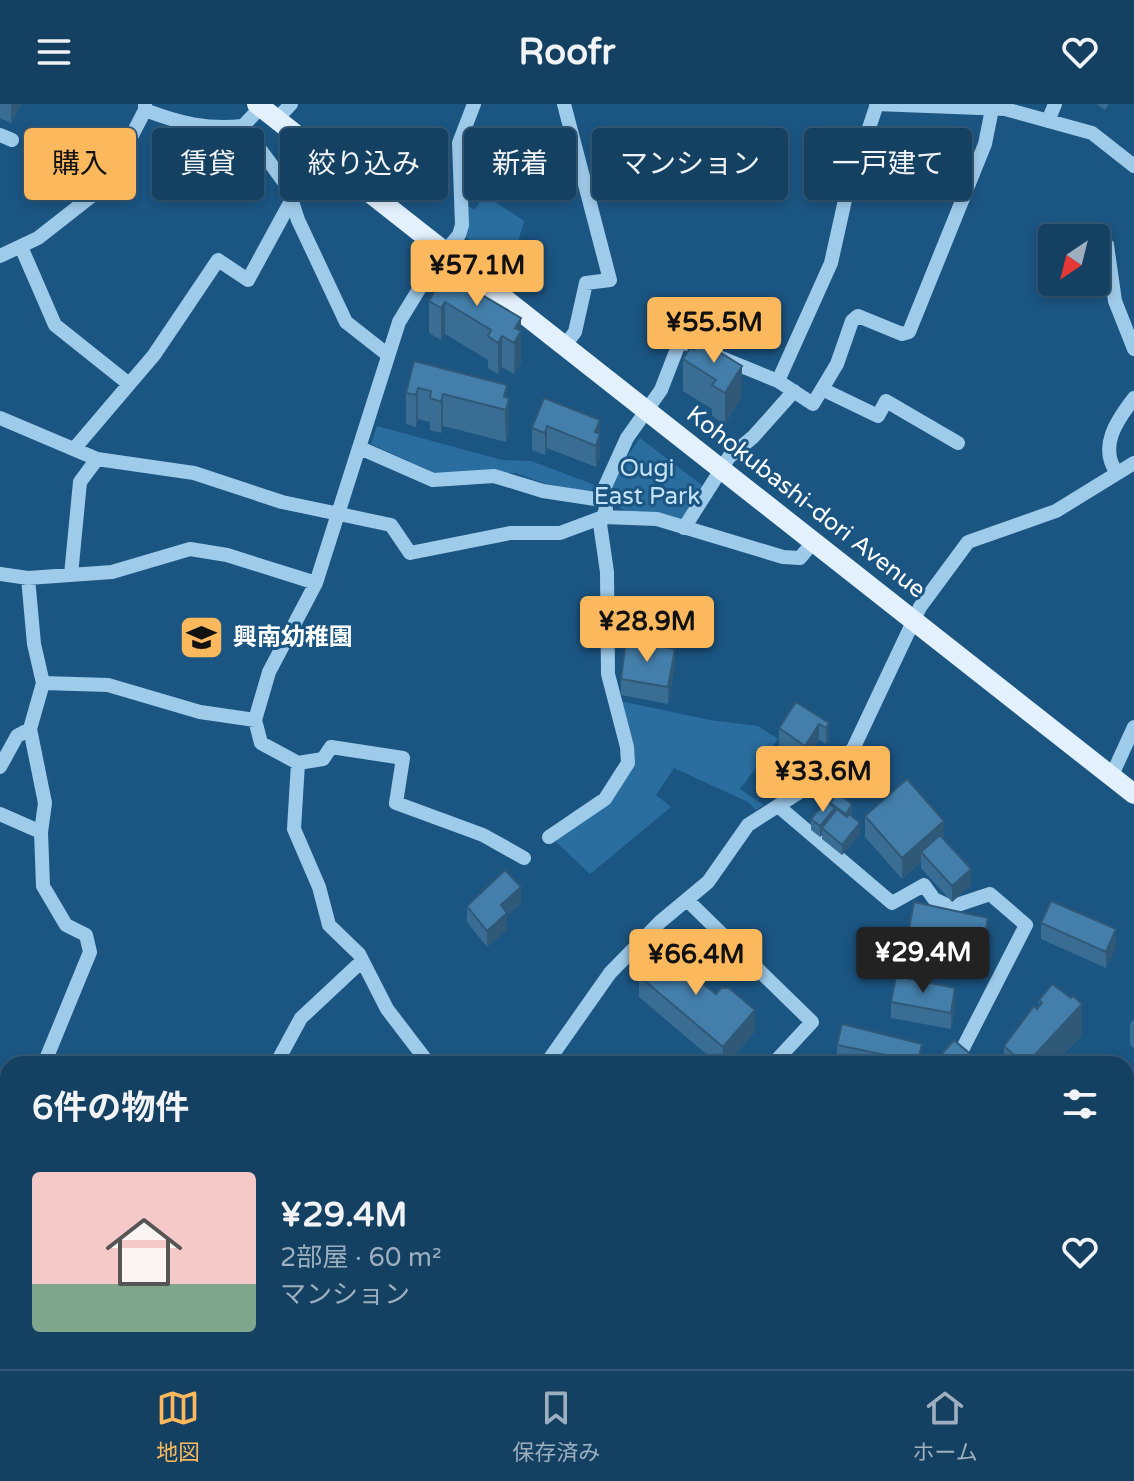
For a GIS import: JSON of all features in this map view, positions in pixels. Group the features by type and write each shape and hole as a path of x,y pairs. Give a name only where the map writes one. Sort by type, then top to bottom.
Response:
{"main road":[{"name":"Kohokubashi-dori Avenue","path":"265,110 1134,794"}],"street":[{"path":"0,256 22,249 107,184 145,107 197,127 243,126 265,110 291,104"},
{"path":"474,104 459,143 462,225 447,251 408,303 388,355 316,583 269,672 255,720 261,743 298,763 323,759 331,747 403,758 396,803 483,835 524,858"},
{"path":"564,104 610,280 586,283 575,332 565,345"},
{"path":"778,381 831,263 845,200 876,104 992,109 1048,121 1092,133 1134,166"},
{"path":"1048,121 1055,104"},
{"path":"549,837 605,799 628,763 608,674 607,572 600,524 606,509 602,500 617,458 661,390 680,341 778,381 813,404 824,390 852,321 858,316 902,334 909,332 985,144 992,109"},
{"path":"243,126 279,175 346,322 388,355"},
{"path":"74,449 175,326 218,260 248,280 291,201"},
{"path":"22,249 55,325 129,384"},
{"path":"1110,266 1115,301 1134,349"},
{"path":"824,390 878,416 886,401 958,443"},
{"path":"684,528 735,450 753,437 794,391"},
{"path":"1117,473 1110,463 1109,443 1116,420 1134,398"},
{"path":"0,418 97,459 194,473 269,498 391,525 410,553 510,533 560,533 603,517 657,519 783,557 800,558 814,541"},
{"path":"360,448 433,480 494,476 543,491 602,500"},
{"path":"71,575 80,482 97,459"},
{"path":"552,1056 610,973 708,882 748,825 820,779 853,749 913,620 968,542 1056,511 1134,463"},
{"path":"0,574 28,578 112,572 190,549 227,555 316,583"},
{"path":"28,578 34,644 43,683 30,729 45,803 41,832 43,886 66,925 86,935 90,952 47,1056"},
{"path":"43,683 108,685 200,712 255,720"},
{"path":"1112,775 1134,727"},
{"path":"0,767 17,736 30,729"},
{"path":"298,763 294,829 319,887 329,925 362,961 387,1009 420,1056"},
{"path":"778,806 892,903 924,885 934,899 951,907 990,894 1026,925 956,1056"},
{"path":"0,814 41,832"},
{"path":"687,900 812,1022 780,1056"},
{"path":"280,1056 301,1018 362,961"}],"green space":[{"path":"481,200 492,200 524,221 510,270 465,236 467,205 474,210"},
{"path":"377,426 502,460 531,461 595,485 591,492 546,484 516,473 435,473 371,444"},
{"name":"Ougi East Park","path":"640,438 703,486 682,520 630,513 613,502 608,494 622,464"},
{"path":"620,701 710,720 758,726 778,739 740,789 764,805 756,810 748,802 674,768 656,795 671,807 590,874 553,839 632,764"}],"building":[{"path":"445,273 521,318 515,328 521,331 514,343 502,336 498,343 488,336 491,330 445,302 441,308 429,301"},
{"path":"700,340 742,366 725,393 712,385 716,380 683,359"},
{"path":"414,361 507,385 504,397 509,398 506,410 443,394 441,402 430,398 431,391 418,388 416,395 406,393"},
{"path":"544,398 600,420 595,432 600,434 596,446 547,426 545,433 532,428"},
{"path":"626,640 675,649 668,687 621,679"},
{"path":"796,702 829,723 826,728 819,724 805,746 779,728"},
{"path":"907,779 944,821 902,858 865,816"},
{"path":"837,793 852,804 846,814 830,803"},
{"path":"826,801 835,808 820,826 811,819"},
{"path":"837,809 860,823 842,845 822,828"},
{"path":"940,835 971,869 952,886 921,852"},
{"path":"505,870 521,887 501,905 507,913 487,931 467,906"},
{"path":"1051,901 1116,929 1106,952 1041,923"},
{"path":"914,902 988,918 983,943 909,928"},
{"path":"655,946 716,994 721,988 729,988 755,1010 723,1047 639,976 644,969 639,965"},
{"path":"896,976 955,988 951,1013 891,1002"},
{"path":"1052,984 1082,1004 1034,1056 1015,1056 1004,1046 1034,1006 1037,1009 1042,1003 1039,1000"},
{"path":"842,1024 922,1044 919,1056 890,1056 837,1045"},
{"path":"954,1040 973,1056 940,1056"}],"place":[{"name":"興南幼稚園","path":"202,637"}]}
